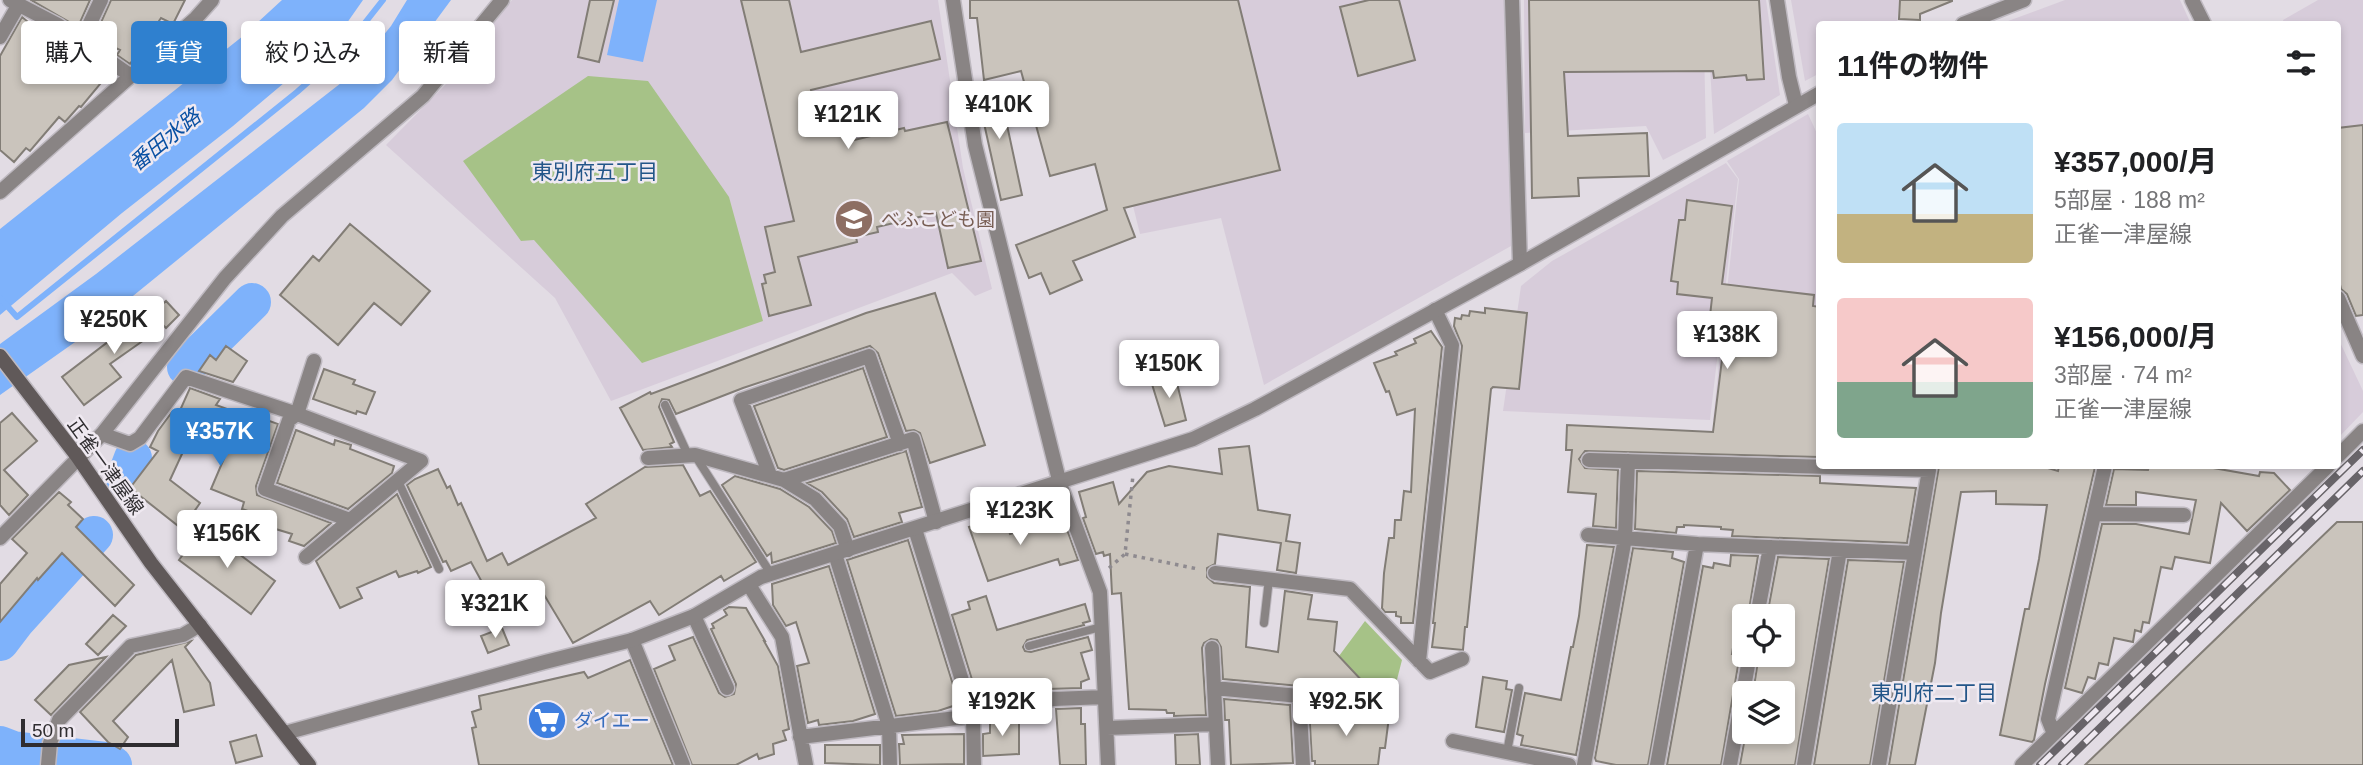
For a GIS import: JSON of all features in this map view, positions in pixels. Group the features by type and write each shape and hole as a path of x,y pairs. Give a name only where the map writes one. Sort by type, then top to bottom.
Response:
{"main road":[{"name":"正雀一津屋線","path":"0,356 77,457 151,563 309,765"}],"street":[{"path":"91,21 101,0"},
{"path":"193,21 212,0"},
{"path":"0,538 102,434 225,278 282,216 423,96 502,0"},
{"path":"953,0 975,145 1060,484 1100,592 1108,765"},
{"path":"1512,0 1520,264"},
{"path":"1777,0 1788,77 1796,105"},
{"path":"1971,21 2024,0"},
{"path":"2192,0 2202,21"},
{"path":"0,37 14,2 50,21"},
{"path":"0,192 131,76 117,66"},
{"path":"285,733 632,640 694,616 748,584 771,574 1060,484 1193,439 1255,409 1520,264 1816,95"},
{"path":"2341,305 2363,356"},
{"path":"1419,661 1452,345 1435,310"},
{"path":"777,478 741,400 869,356 900,443"},
{"path":"314,361 297,414 289,420 265,489 350,520"},
{"path":"102,434 130,443 140,438 186,377 297,414 421,461 306,557"},
{"path":"2341,453 2363,431"},
{"path":"777,478 913,439 936,522"},
{"path":"648,458 692,455 777,478 815,499 840,526 842,552 889,726 890,765"},
{"path":"1589,460 1816,467"},
{"path":"1584,765 1625,538 1628,461"},
{"path":"1879,765 1929,470 1896,469"},
{"path":"2054,734 2048,719 2104,469"},
{"path":"2022,765 2325,469"},
{"path":"2094,514 2184,515"},
{"path":"915,529 973,716 974,765"},
{"path":"1588,535 1697,544 1915,553"},
{"path":"1657,765 1697,544"},
{"path":"1759,604 1770,547"},
{"path":"1804,765 1840,550"},
{"path":"1215,573 1350,589 1430,672 1462,659"},
{"path":"748,584 782,637 806,765"},
{"path":"694,616 727,688"},
{"path":"48,765 49,748 59,720 131,646 184,635 200,625"},
{"path":"632,640 683,765"},
{"path":"1212,648 1217,765"},
{"path":"1730,765 1748,667"},
{"path":"1214,688 1299,696 1380,709"},
{"path":"1299,696 1303,765"},
{"path":"800,737 973,716 1054,699 1105,698"},
{"path":"1107,728 1216,724"},
{"path":"1453,741 1569,765"}],"lane":[{"path":"666,405 692,455 771,574"},
{"path":"398,481 439,569"},
{"path":"1264,624 1269,579"},
{"path":"1029,646 1101,627"},
{"path":"1507,752 1519,688"}],"path":[{"path":"1095,579 1125,554 1134,459"},
{"path":"1125,554 1215,573"}],"shaded area":[{"path":"512,0 938,0 963,168 992,289 975,296 952,273 611,401 555,298 386,145 446,84 495,84 495,22"},
{"path":"1082,0 1504,0 1511,246 1264,385 1221,218 1140,234"},
{"path":"1524,0 1703,0 1706,138 1663,160 1646,126 1525,133"},
{"path":"1706,0 1766,0 1780,95 1714,134"},
{"path":"1791,0 1899,0 1897,21 1816,21 1816,75 1805,81"},
{"path":"2065,0 2180,0 2190,21 2008,21"},
{"path":"2318,0 2363,0 2363,223 2341,227 2341,21 2283,20"},
{"path":"1808,114 1816,131 1816,423 1713,420 1739,179 1727,161"},
{"path":"1726,163 1738,179 1710,420 1503,411 1521,286 1552,261"},
{"path":"2341,344 2363,391 2363,412 2341,435"}],"green space":[{"path":"588,76 648,81 729,197 763,321 642,363 534,240 521,241 463,161"},
{"path":"1365,621 1402,660 1391,703 1380,701 1339,656"}],"water":[{"path":"282,0 363,0 348,21 259,21"},
{"path":"407,0 451,0 436,21 399,21 399,71 364,108 85,335 0,395 0,344 96,274 340,84 385,84 385,33"},
{"path":"619,0 657,0 643,62 607,55"},
{"name":"番田水路","path":"241,38 241,84 283,84 0,315 0,229 183,84 227,84 227,49"}],"building":[{"path":"31,0 90,0 81,21 68,21"},
{"path":"111,0 185,0 174,21 161,18 159,21 131,21 130,64 117,55 120,50 117,49 117,21 102,21"},
{"path":"590,0 614,0 599,62 578,57"},
{"path":"741,0 789,0 801,52 931,21 940,59 811,90 819,124 845,118 850,141 904,128 905,131 947,122 981,261 948,268 936,213 877,227 878,232 856,237 857,242 798,257 811,305 769,316 762,284 766,283 764,275 775,272 765,227 794,221"},
{"path":"970,0 1238,0 1280,170 1124,208 1135,237 1073,261 1082,280 1050,294 1041,273 1029,278 1016,245 1107,210 1095,164 1050,176 1021,71 984,80 977,18 970,18"},
{"path":"1369,0 1399,0 1415,60 1358,76 1340,7"},
{"path":"1529,0 1759,0 1764,79 1747,80 1746,75 1714,78 1713,71 1564,72 1568,136 1647,133 1649,176 1578,178 1579,196 1532,198"},
{"path":"1900,0 1952,1 1920,14 1920,20 1899,19"},
{"path":"22,17 27,21 21,21 21,84 100,84 65,122 59,117 30,151 26,148 14,162 0,150 0,56"},
{"path":"998,83 1022,195 1001,200 976,87"},
{"path":"2363,125 2363,315 2356,316 2347,294 2341,289 2341,128"},
{"path":"1687,200 1732,206 1722,284 1814,295 1816,457 1585,451 1579,459 1585,468 1618,470 1616,528 1593,526 1596,494 1568,492 1572,450 1566,450 1567,425 1713,432 1727,319 1710,316 1712,298 1677,294 1678,282 1671,281 1679,220 1685,220"},
{"path":"350,224 430,291 401,325 374,303 338,345 280,295 313,256 319,261"},
{"path":"935,293 985,445 930,463 920,433 914,430 906,431 878,353 870,346 743,388 676,414 669,400 662,399 659,407 674,442 670,444 672,447 643,450 620,408 650,392 651,394 866,313"},
{"path":"166,301 179,315 166,328 164,326 110,364 121,377 84,405 62,377 134,322 138,327"},
{"path":"1485,308 1527,313 1519,389 1491,389 1463,650 1432,647 1462,346 1454,326 1455,318 1469,316 1470,311 1485,313"},
{"path":"1431,331 1442,347 1413,623 1401,623 1401,617 1396,616 1396,612 1385,612 1382,608 1384,573 1389,538 1394,538 1395,520 1401,520 1404,491 1411,492 1415,409 1397,415 1389,391 1386,392 1374,363 1397,355 1395,352 1416,343 1414,339"},
{"path":"226,346 247,361 233,382 199,371 210,355 216,360"},
{"path":"863,368 887,437 784,470 778,468 754,406"},
{"path":"324,369 355,380 353,384 375,392 366,414 357,411 356,414 313,399"},
{"path":"1175,375 1186,420 1165,426 1151,381"},
{"path":"190,388 220,399 216,405 263,422 264,419 278,424 256,486 257,495 331,523 304,546 289,541 292,534 269,527 270,523 249,516 251,512 242,509 244,502 211,489 234,435 198,419 170,480 200,503 182,529 130,488 158,451 150,447 158,431 172,412 178,415"},
{"path":"12,413 37,441 4,470 28,495 9,515 0,505 0,423"},
{"path":"296,430 334,445 335,440 351,445 350,449 394,466 392,473 348,509 277,483"},
{"path":"1249,446 1258,510 1290,515 1286,541 1300,543 1296,573 1277,570 1281,543 1218,534 1215,564 1207,568 1207,577 1214,583 1250,587 1246,647 1278,652 1285,591 1312,595 1308,619 1337,622 1334,651 1365,684 1353,695 1300,686 1223,679 1221,647 1217,640 1211,639 1204,643 1202,648 1206,715 1174,716 1174,713 1167,713 1166,710 1129,709 1121,593 1112,594 1110,554 1096,554 1083,518 1086,517 1079,492 1113,482 1119,504 1147,472 1169,466 1222,474 1219,449"},
{"path":"906,451 922,507 899,513 902,522 854,537 847,519 822,492 807,483"},
{"path":"683,465 700,496 710,491 756,562 724,581 721,576 659,615 650,601 573,643 537,583 495,606 471,562 451,571 446,561 443,562 407,485 438,469 447,488 450,486 458,505 461,503 487,561 502,553 508,565 596,518 586,504 645,467"},
{"path":"1938,469 2095,469 2034,740 2032,742 2000,735 2025,609 2029,609 2047,505 1996,504 1996,491 1961,492 1935,663 1915,765 1889,765"},
{"path":"2114,469 2219,469 2259,476 2260,472 2274,473 2290,490 2247,531 2221,503 2210,563 2175,557 2172,569 2161,567 2149,623 2143,622 2141,632 2135,630 2133,642 2114,638 2108,665 2099,663 2095,679 2088,677 2082,693 2065,688 2102,524 2136,524 2189,534 2196,500 2136,492 2136,505 2106,505"},
{"path":"1637,471 1820,476 1820,483 1916,488 1907,543 1732,536 1733,530 1721,527 1684,525 1677,527 1676,533 1635,529"},
{"path":"735,476 780,489 809,507 832,531 836,543 772,563 771,553 767,556 722,485"},
{"path":"59,492 71,502 68,505 83,519 76,527 134,585 115,606 62,553 0,622 0,584 27,553 12,539"},
{"path":"397,494 431,567 399,577 396,571 357,588 362,598 340,608 316,561"},
{"path":"1005,516 1010,534 1048,523 1050,529 1065,524 1078,560 1060,565 1058,559 988,581 969,527"},
{"path":"2337,522 2363,522 2363,765 2085,765"},
{"path":"203,527 275,581 251,614 179,560"},
{"path":"908,540 959,704 938,711 896,716 847,560"},
{"path":"1587,545 1614,547 1576,755 1521,745 1523,736 1517,734 1525,693 1561,700 1579,616"},
{"path":"1633,548 1673,552 1672,558 1684,562 1648,765 1616,765 1596,761 1595,758"},
{"path":"1731,555 1758,556 1750,604 1732,604 1732,667 1738,667 1735,681 1732,681 1732,701 1721,765 1667,765 1703,566 1713,568 1714,563 1730,566"},
{"path":"1778,557 1829,559 1795,765 1740,765 1744,744 1795,744 1795,681 1755,681 1757,667 1795,667 1795,604 1769,604"},
{"path":"1848,560 1904,562 1870,765 1814,765"},
{"path":"829,566 875,714 853,721 819,725 818,720 808,723 797,666 809,663 796,622 786,626 773,605 772,584"},
{"path":"986,596 997,630 1085,604 1090,621 1027,640 1023,647 1025,651 1031,652 1088,637 1092,650 1081,653 1089,679 1081,682 1081,688 1047,689 991,702 992,695 978,699 952,615 970,609 968,602"},
{"path":"729,607 746,608 778,666 789,729 783,731 786,740 773,744 774,754 759,759 757,754 736,765 692,765 654,669 675,660 669,646 693,637 719,693 725,697 734,694 736,684 711,629 714,628 712,624 727,615 724,610"},
{"path":"113,615 126,626 98,655 86,644"},
{"path":"502,628 509,645 488,653 481,636"},
{"path":"191,641 185,647 210,683 214,705 184,712 172,660 113,721 128,737 120,749 108,742 80,712 136,655"},
{"path":"106,657 51,715 35,700 69,665"},
{"name":"ダイエー","path":"630,660 673,765 479,765 472,712 481,709 479,696 584,672 588,678"},
{"path":"1483,677 1507,681 1506,689 1512,690 1504,732 1476,727"},
{"path":"1224,699 1290,705 1293,763 1231,765 1229,720 1225,720"},
{"path":"1309,707 1378,718 1389,717 1385,748 1380,748 1378,765 1315,765 1315,761 1312,761"},
{"path":"1081,708 1081,724 1085,724 1086,765 1060,765 1056,709"},
{"path":"1019,716 1019,754 983,756 983,734 990,733 990,722"},
{"path":"964,734 964,764 900,765 899,744 904,744 902,735"},
{"path":"1198,734 1200,765 1176,765 1175,735"},
{"path":"256,735 262,756 236,763 230,742"},
{"path":"825,745 880,745 880,765 825,763"}],"waterway":[{"path":"0,298 17,317 297,92 342,52 383,0"},
{"path":"186,367 252,302"},
{"path":"125,479 133,458"},
{"path":"0,642 94,535"},
{"path":"0,745 13,750 107,761 113,765"}],"railway":[{"path":"2040,765 2363,450"},
{"path":"2062,765 2363,471"}],"place":[{"name":"べふこども園","path":"854,219"},
{"name":"ダイエー","path":"547,720"}],"district":[{"name":"東別府五丁目","path":"595,172"},
{"name":"東別府二丁目","path":"1934,693"}]}
